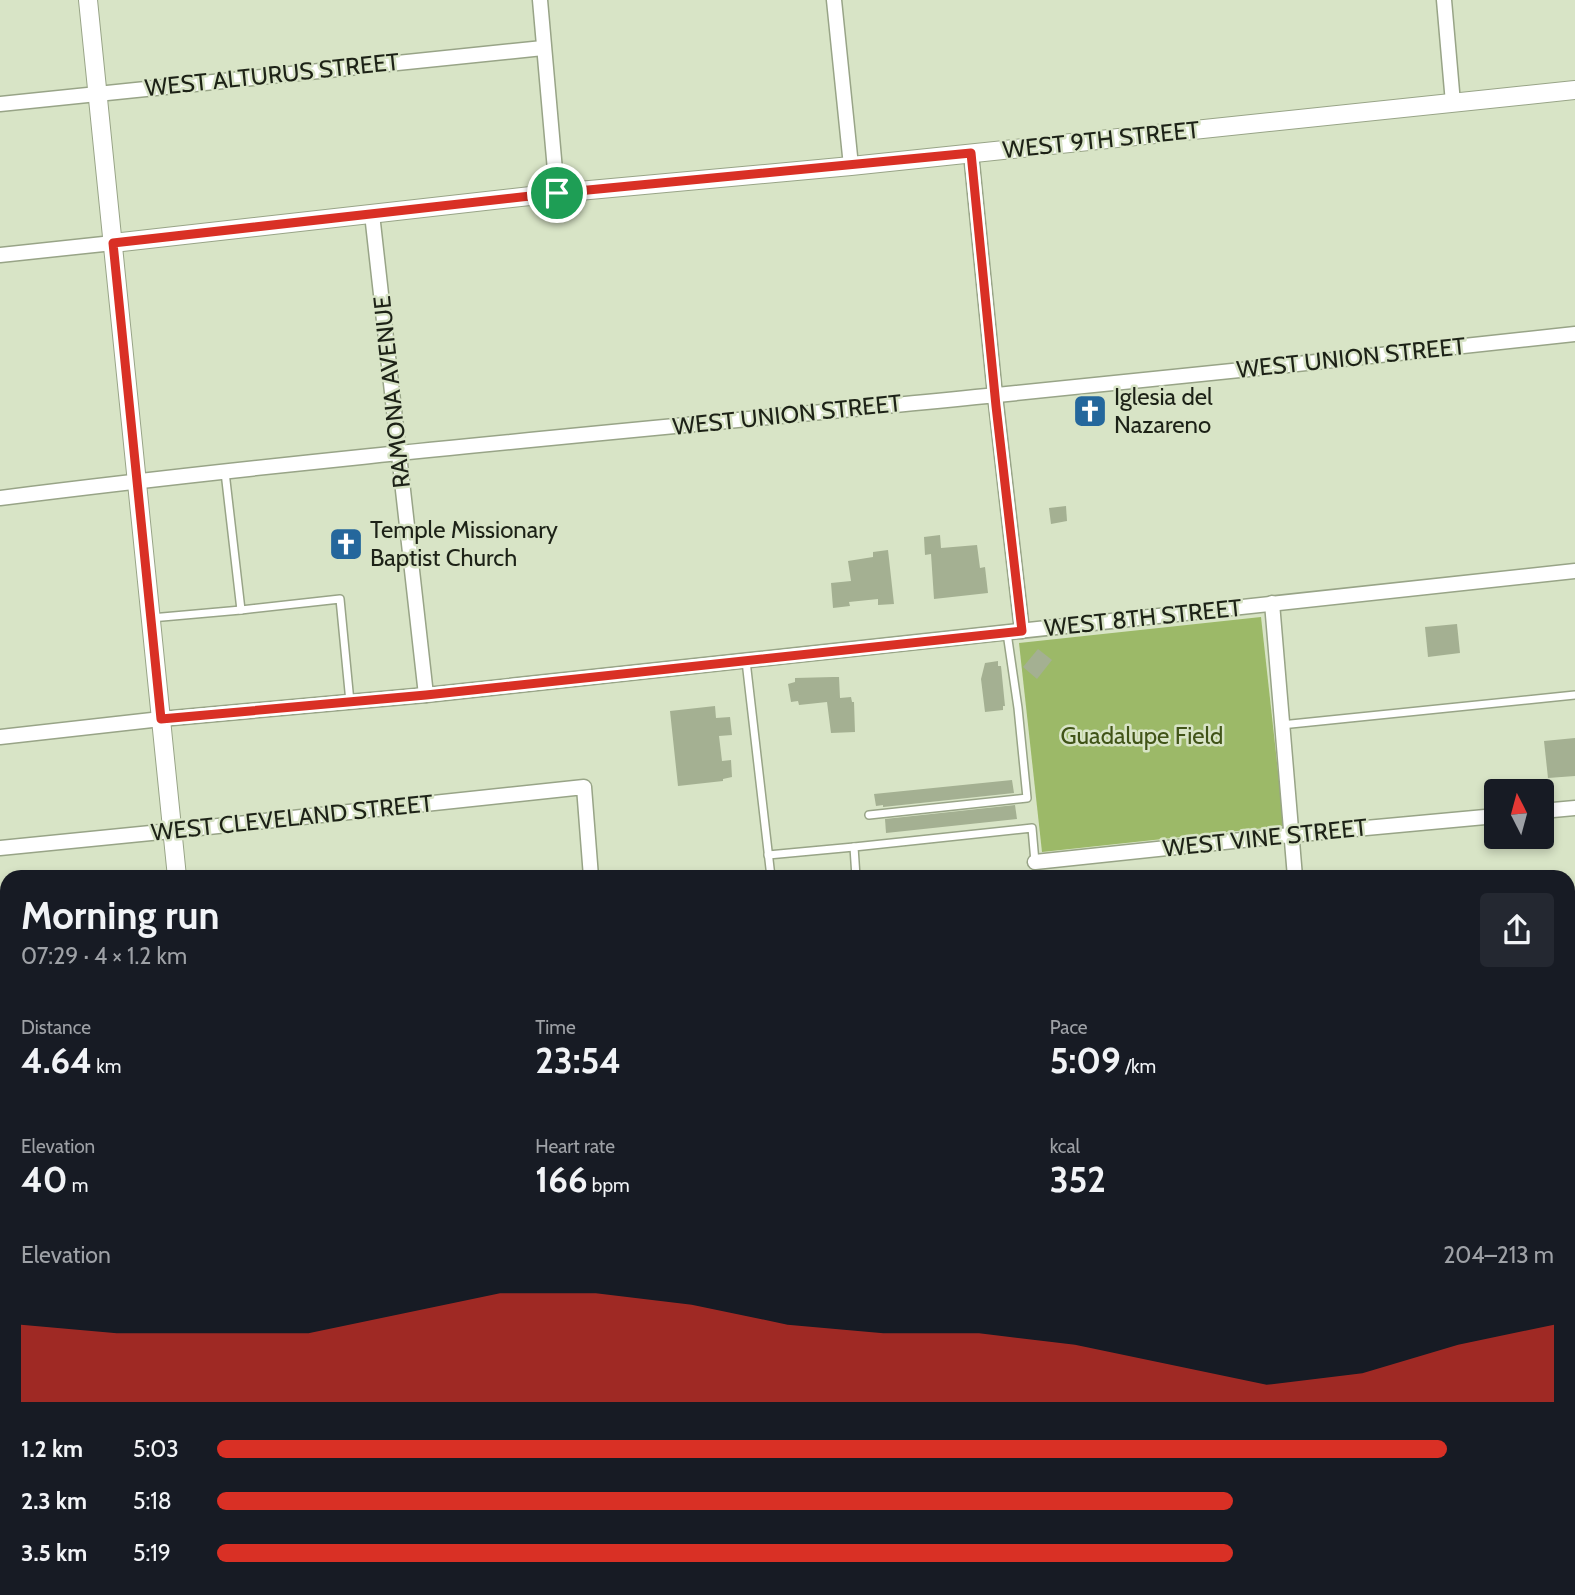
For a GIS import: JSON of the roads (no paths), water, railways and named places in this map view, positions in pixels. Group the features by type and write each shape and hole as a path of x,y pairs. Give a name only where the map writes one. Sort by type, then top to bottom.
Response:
{"street":[{"path":"88,0 176,870"},
{"path":"540,0 557,193"},
{"path":"834,0 851,166"},
{"path":"1444,0 1453,103"},
{"name":"WEST ALTURUS STREET","path":"0,104 543,48"},
{"name":"WEST 9TH STREET","path":"0,255 557,193 851,166 1575,90"},
{"path":"971,153 995,395 1014,632"},
{"name":"RAMONA AVENUE","path":"372,214 426,695"},
{"name":"WEST UNION STREET","path":"0,498 398,453 995,395 1575,334"},
{"name":"WEST 8TH STREET","path":"0,737 161,719 426,695 1575,571"},
{"path":"1272,603 1293,870"},
{"name":"WEST CLEVELAND STREET","path":"0,848 584,787 590,870"},
{"path":"1554,810 1575,808"},
{"name":"WEST VINE STREET","path":"1035,862 1484,817"}],"lane":[{"path":"225,472 241,610"},
{"path":"150,618 340,599 350,702"},
{"path":"869,815 1027,798 1014,632"},
{"path":"746,661 770,870"},
{"path":"1281,725 1575,695"},
{"path":"768,855 1032,828 1035,862"},
{"path":"854,847 856,870"}],"place":[{"name":"Iglesia del Nazareno","path":"1090,411"},
{"name":"Temple Missionary Baptist Church","path":"346,544"}],"park label":[{"name":"Guadalupe Field","path":"1142,736"}]}
